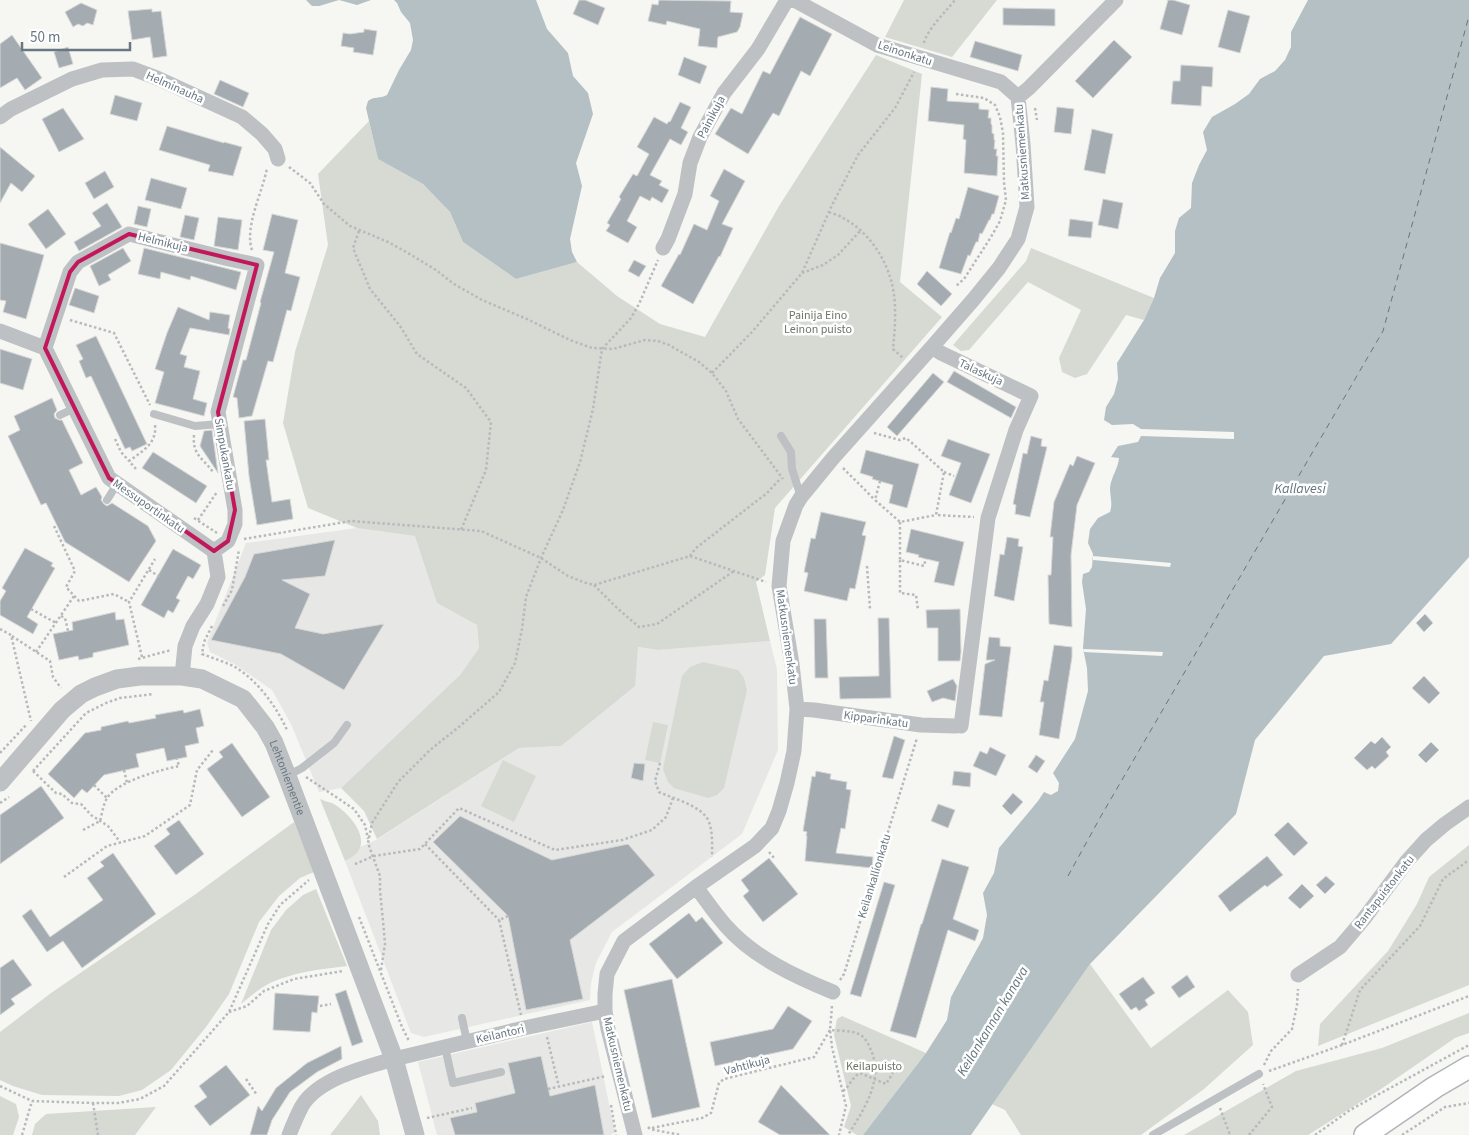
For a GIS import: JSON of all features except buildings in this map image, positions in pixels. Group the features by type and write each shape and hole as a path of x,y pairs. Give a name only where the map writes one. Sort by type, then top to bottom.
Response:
{"main road":[{"path":"1365,1135 1435,1087 1469,1068"}],"street":[{"name":"Painikuja","path":"663,248 685,194 690,162 700,138 724,93 758,49 787,0"},
{"name":"Leinonkatu","path":"794,0 877,45 1000,82 1024,92"},
{"name":"Matkusniemenkatu","path":"635,1135 605,1012 607,974 624,941 696,887 756,846 772,828 779,811 794,751 797,709 792,664 779,586 784,541 798,501 833,458 932,347 999,268 1018,238 1027,207 1023,144 1024,92 1116,0"},
{"name":"Helminauha","path":"0,117 11,109 72,79 102,70 134,69 242,117 262,134 275,150 278,159"},
{"name":"Helmikuja","path":"45,348 70,272 78,262 129,234 229,259 257,264"},
{"name":"Simpukankatu","path":"235,540 235,510 218,412 257,264"},
{"path":"0,331 45,348"},
{"name":"Talaskuja","path":"932,347 941,354 1031,396 1016,430 988,518"},
{"name":"Messuportinkatu","path":"45,348 109,478 214,551"},
{"name":"Kipparinkatu","path":"797,709 922,725 958,726 988,518"},
{"path":"182,676 185,646 193,626 207,604 218,577 214,551 235,540"},
{"name":"Lehtoniementie","path":"4,789 43,732 62,710 81,694 95,687 125,678 140,676 182,676 202,679 242,699 265,727 296,777 359,968 394,1058 415,1135"},
{"name":"Rantapuistonkatu","path":"1298,975 1340,947 1407,861 1426,840 1469,807"},
{"path":"696,887 726,927 749,948 800,978 833,992"},
{"name":"Keilantori","path":"289,1135 302,1105 316,1090 338,1078 373,1064 605,1012"}],"lane":[{"path":"60,416 74,408"},
{"path":"154,414 195,426 220,424"},
{"path":"781,436 791,452 798,501"},
{"path":"107,500 117,484"},
{"path":"296,777 302,768 334,743 347,725"},
{"path":"462,1018 467,1042"},
{"path":"445,1047 453,1083 501,1072"},
{"path":"1153,1135 1259,1074"}],"path":[{"path":"712,374 752,332 802,273 829,212 858,155 895,108 921,59 925,39 955,0"},
{"path":"1024,92 1037,114 1036,123"},
{"path":"956,94 984,98 995,105 1000,117 1003,133 1006,200 1000,221 991,238 964,279 956,286"},
{"path":"257,264 250,244 252,218 267,167 278,159 310,183 324,204 350,226 388,242 482,300 592,348 613,349 645,340 658,341 699,362 726,391 738,419 798,501"},
{"path":"829,212 844,218 861,230 880,254 892,283 895,309 893,349 904,360"},
{"path":"802,273 824,265 838,255 861,230"},
{"path":"360,231 353,248 370,289 400,326 417,354 466,388 491,422 486,470 461,530"},
{"path":"368,843 372,824 398,782 430,750 499,692 515,663 526,597 563,510 580,462 593,409 602,349 631,318 663,248"},
{"path":"55,316 114,332 154,414 156,431 152,443 144,451 129,460"},
{"path":"195,426 193,446 200,458 213,471 216,478"},
{"path":"868,431 900,440 906,438 944,472 954,476"},
{"path":"115,439 121,452 136,469"},
{"path":"839,464 900,522 900,592 916,596 918,610"},
{"path":"936,514 944,472"},
{"path":"594,586 690,556 696,548 782,478"},
{"path":"875,500 880,480"},
{"path":"198,520 216,494 218,486"},
{"path":"900,522 936,514 988,518"},
{"path":"190,515 235,540 351,521 481,531 541,558 568,576 594,586 639,627 657,624 734,571"},
{"path":"54,526 75,571 66,587 74,596 79,601 114,594 129,602"},
{"path":"220,612 232,590 238,565 235,540"},
{"path":"690,556 779,586"},
{"path":"900,560 924,566 926,558"},
{"path":"142,658 129,602 155,559"},
{"path":"867,566 870,609"},
{"path":"149,570 160,577"},
{"path":"36,652 74,596"},
{"path":"31,609 56,623"},
{"path":"61,616 65,618 68,631"},
{"path":"216,620 204,642 202,654 235,667 252,680 269,698 286,728"},
{"path":"0,629 50,661 53,677 61,688"},
{"path":"11,635 31,721 43,732"},
{"path":"202,679 208,656"},
{"path":"29,775 86,713 106,702 120,698 155,694"},
{"name":"Keilankallionkatu","path":"833,992 844,974 922,725"},
{"path":"64,877 107,846 145,836 190,805 197,770 212,750"},
{"path":"83,830 100,821 108,798 127,783 179,766 177,759"},
{"path":"660,763 656,781 659,792 700,810 708,821 712,835 713,862"},
{"path":"124,770 127,783"},
{"path":"33,771 56,793 62,794 72,803 81,804 91,815 114,832 120,842"},
{"path":"296,777 354,809 365,825 368,843 380,876 385,944 381,970"},
{"path":"94,785 108,798"},
{"path":"0,803 4,789"},
{"path":"355,864 374,856 420,849 459,808 555,850 622,840 652,830 666,817 673,798"},
{"path":"425,844 499,920 522,1019"},
{"path":"1342,1045 1360,990 1420,926 1443,879 1469,860"},
{"path":"0,1086 32,1100 93,1103 140,1099 164,1086 229,1012 268,924 280,905 309,880"},
{"path":"499,920 508,916"},
{"path":"229,1012 247,1006 264,991 294,979 359,968"},
{"path":"1249,1135 1272,1107 1259,1074 1271,1051 1292,1029 1297,1005 1298,975"},
{"path":"833,992 830,1030 832,1047 846,1106 838,1135"},
{"path":"1259,1074 1342,1045 1469,996"},
{"path":"320,1006 331,1004"},
{"path":"830,1030 853,1032 862,1036 873,1054 875,1068 873,1090 862,1113 848,1135"},
{"name":"Vahtikuja","path":"650,1129 702,1118 711,1113 719,1083 724,1079 814,1057 830,1030"},
{"path":"547,1035 559,1087"},
{"path":"1315,1135 1350,1110 1469,1045"},
{"path":"548,1090 606,1076 604,1068"},
{"path":"843,1092 855,1076 860,1073 886,1084 893,1073"},
{"path":"246,1079 256,1095"},
{"path":"1217,1099 1230,1135"},
{"path":"22,1135 32,1100"},
{"path":"93,1103 98,1135"},
{"path":"1402,1135 1445,1107 1469,1103"},
{"path":"611,1106 616,1135"},
{"path":"427,1118 472,1108"},
{"path":"646,1124 650,1129 680,1135"}],"highlighted area":[{"path":"129,234 257,265 218,412 235,510 228,541 214,551 109,478 45,348 70,272 78,262"}],"shaded area":[{"path":"357,528 416,536 437,603 477,625 479,648 460,675 341,788 319,792 291,724 272,690 236,665 210,652 207,643 246,543"},
{"path":"770,641 777,669 778,750 742,834 612,932 596,963 591,983 590,1000 424,1037 411,1033 345,861 355,855 360,847 378,839 519,748 561,746 638,647 658,650"},
{"path":"592,1022 615,1132 611,1135 437,1135 418,1062"}],"green space":[{"path":"904,0 997,0 952,57 885,37"},
{"name":"Painija Eino Leinon puisto","path":"876,55 922,74 900,282 942,317 775,508 765,575 756,582 770,641 658,650 638,647 635,686 561,746 519,748 377,839 364,811 341,788 460,675 479,648 477,625 437,603 415,536 357,528 308,508 283,423 295,352 328,245 318,174 369,121 378,159 423,184 450,212 463,242 516,279 577,262 617,296 660,324 705,337 779,206"},
{"path":"1031,248 1154,298 1144,320 1126,315 1087,374 1075,378 1062,372 1059,358 1081,310 1028,282 969,350 961,351 953,345 1026,261"},
{"path":"703,662 738,670 744,678 747,690 724,788 717,795 708,798 674,788 668,782 663,769 682,676 690,667"},
{"path":"653,722 668,725 660,763 645,760"},
{"path":"503,760 536,776 514,822 481,806"},
{"path":"320,799 338,807 356,825 361,840 360,847 356,854 345,861"},
{"path":"294,822 314,872 300,878 279,896 259,922 229,994 206,1027 171,1070 142,1090 119,1096 42,1095 0,1080 0,1032 51,993 193,896"},
{"path":"1469,845 1469,985 1318,1046 1320,1024 1388,951 1417,904 1429,877"},
{"path":"316,889 347,966 279,979 263,987 241,1004 271,930 286,910 303,895"},
{"path":"1090,964 1151,1048 1228,990 1248,1012 1253,1045 1204,1089 1141,1135 1021,1135 1005,1110 992,1104"},
{"path":"1469,1013 1469,1033 1455,1038 1381,1089 1308,1135 1184,1135 1296,1071 1382,1048"},
{"name":"Keilapuisto","path":"842,1016 926,1053 863,1135 857,1135 844,1127 851,1106 834,1035 837,1019"},
{"path":"361,1095 378,1121 380,1135 330,1135"},
{"path":"0,1096 16,1104 19,1117 13,1135 0,1135"},
{"path":"156,1107 135,1135 32,1135 35,1124 46,1114"}],"water":[{"path":"306,0 339,0 319,6 312,6"},
{"path":"339,0 371,0 357,5"},
{"path":"394,0 536,0 547,29 568,53 573,76 588,93 593,114 576,163 582,186 570,239 572,252 577,262 516,279 463,242 450,212 423,184 378,159 366,108 368,101 387,95 411,50 413,40 410,23"},
{"name":"Kallavesi","path":"1308,0 1469,0 1469,557 1391,644 1324,656 1255,740 1236,814 1090,964 971,1135 863,1135 926,1053 947,1020 951,997 983,938 987,915 983,893 994,873 999,848 1044,792 1051,795 1058,791 1059,783 1053,773 1075,739 1088,691 1087,668 1083,648 1086,609 1082,582 1083,574 1089,572 1092,567 1093,554 1088,543 1090,529 1098,518 1110,512 1110,488 1119,458 1111,457 1118,446 1138,442 1141,436 1141,429 1133,424 1112,425 1104,420 1106,407 1114,394 1118,379 1117,363 1144,320 1154,298 1160,278 1175,253 1175,231 1179,218 1191,208 1192,183 1207,150 1203,132 1212,117 1249,94 1260,79 1275,71 1285,60 1291,47 1291,32"}],"pier":[{"path":"1141,429 1234,432 1234,439 1141,436"},
{"path":"1093,556 1171,563 1170,567 1093,560"},
{"path":"1083,649 1163,652 1162,656 1084,652"}],"ferry route":[{"path":"1068,876 1383,331 1469,16"}],"water label":[{"name":"Keilankannan kanava","path":"992,1021"}]}
